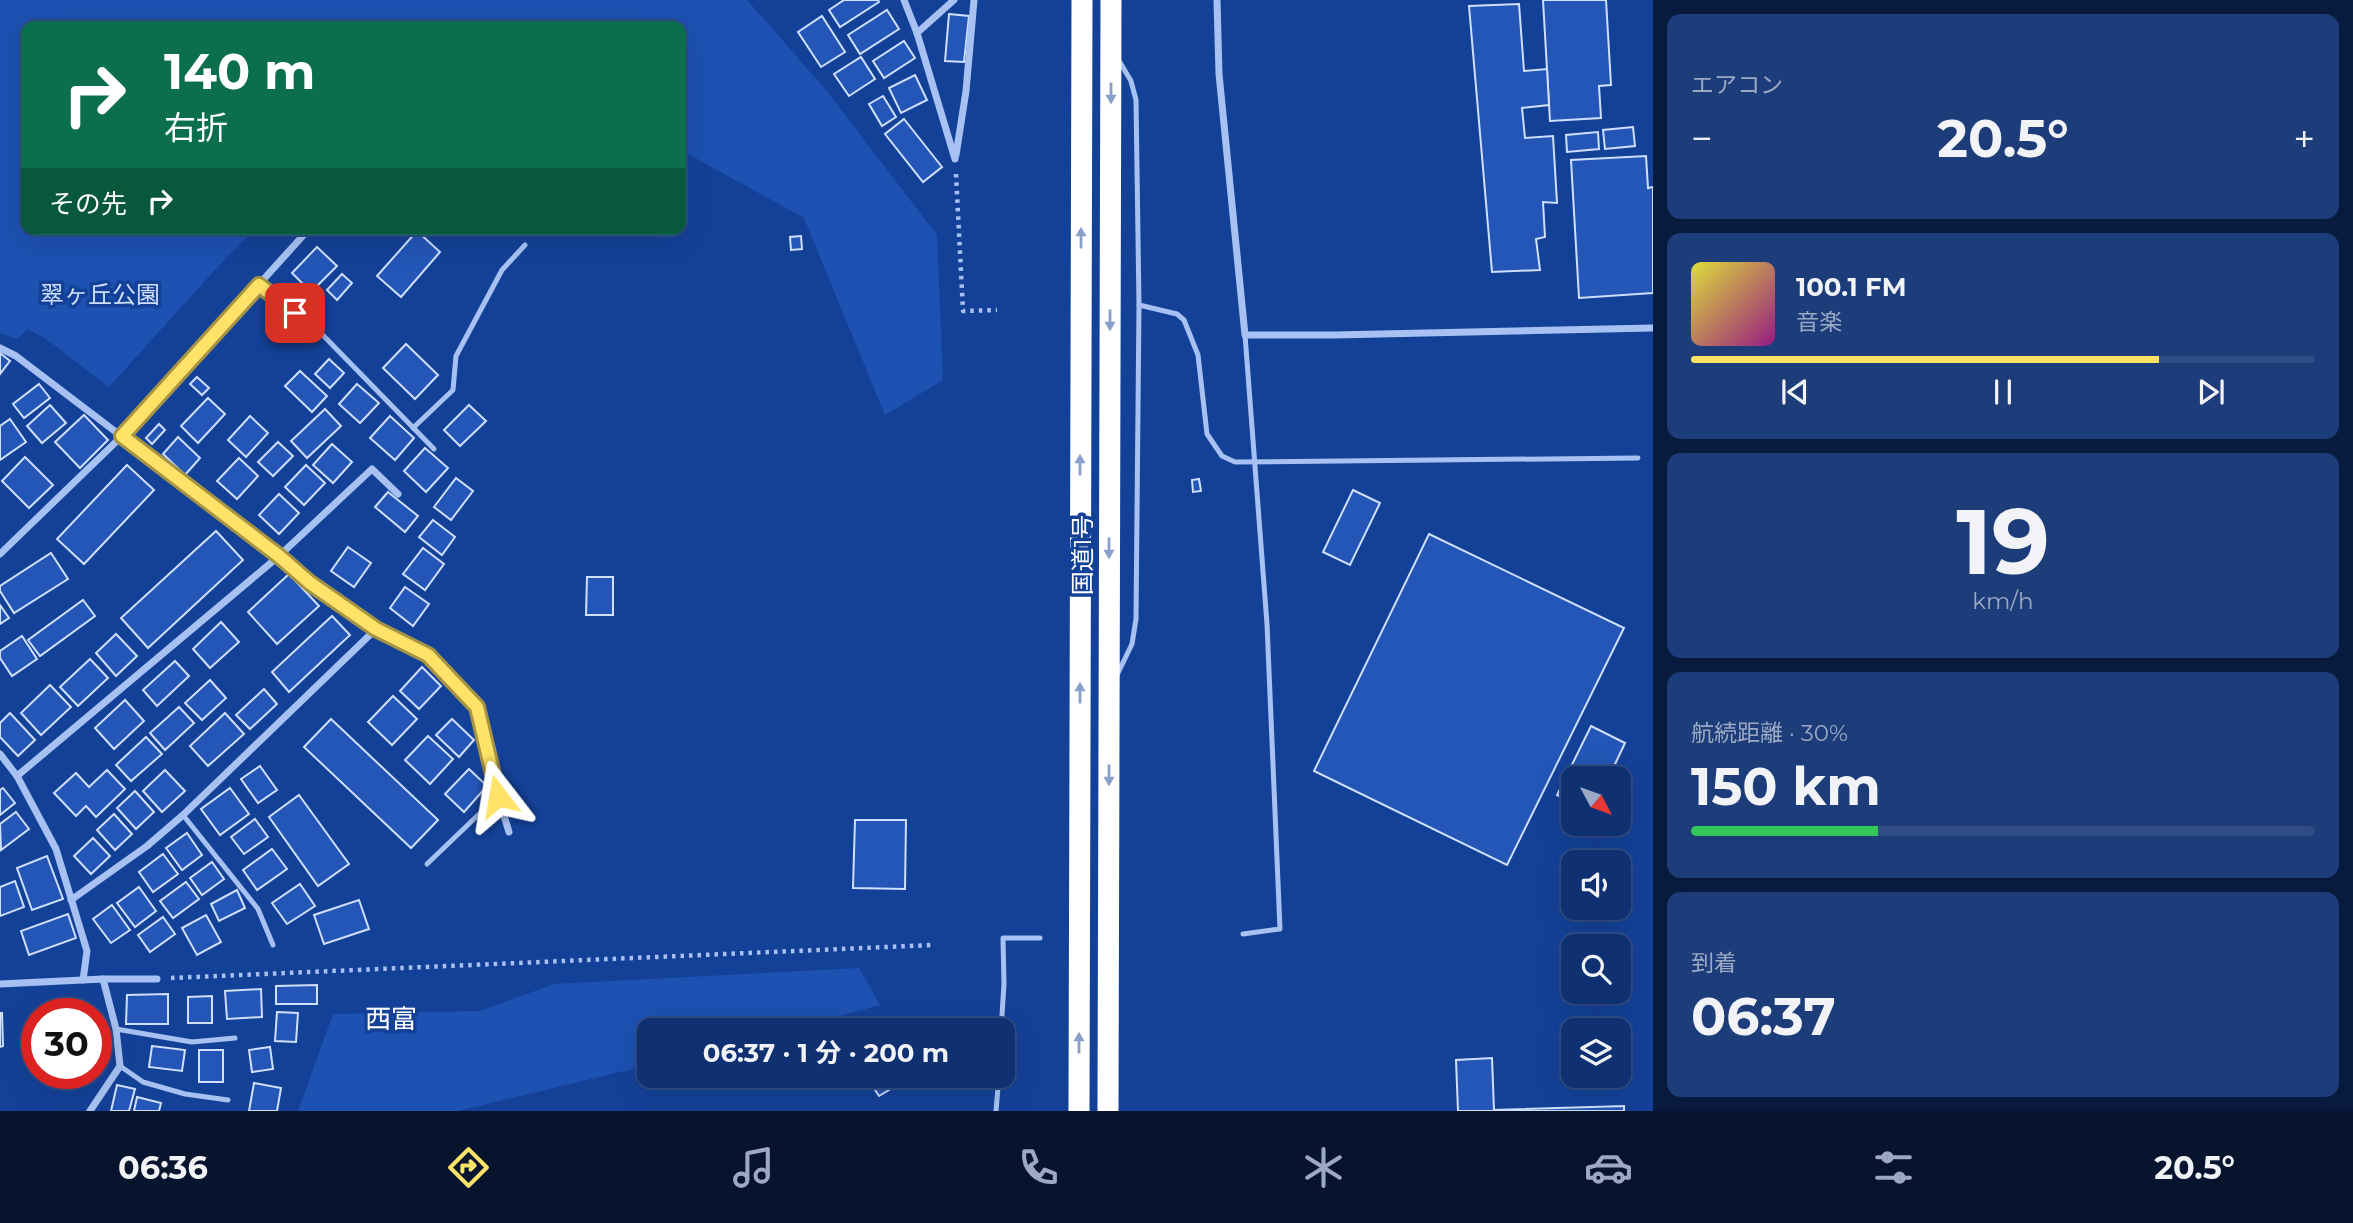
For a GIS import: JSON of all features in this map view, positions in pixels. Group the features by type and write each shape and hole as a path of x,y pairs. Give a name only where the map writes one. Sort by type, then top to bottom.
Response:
{"highway":[{"name":"国道1号","path":"1079,1111 1082,0"},
{"name":"国道1号","path":"1108,1111 1111,0"}],"street":[{"path":"904,0 917,33 955,159"},
{"path":"917,33 954,0"},
{"path":"955,159 967,91 974,0"},
{"path":"1217,0 1219,74 1244,335 1653,328"},
{"path":"0,554 122,436 304,235"},
{"path":"0,348 16,356 122,436 279,556 310,583 376,629 428,655 477,707 509,832"},
{"path":"17,776 279,556 372,469 398,494"},
{"path":"71,900 147,846 183,815 376,629"},
{"path":"0,754 17,776 56,849 87,951 83,980"},
{"path":"90,1111 120,1066 116,1029 103,979"},
{"path":"0,984 157,979"}],"lane":[{"path":"1109,690 1132,644 1136,619 1139,304 1136,100 1131,81 1111,48"},
{"path":"414,428 453,390 456,356 502,270 526,245"},
{"path":"259,285 314,326 434,449"},
{"path":"1139,304 1177,314 1184,320 1198,355 1207,434 1222,456 1235,462 1638,458"},
{"path":"1243,934 1280,929 1267,624 1244,335"},
{"path":"427,864 498,796"},
{"path":"183,815 258,909 273,945"},
{"path":"1002,1018 1003,938 1040,938"},
{"path":"116,1029 192,1042 235,1038"},
{"path":"120,1066 143,1082 185,1094 228,1100"},
{"path":"996,1111 998,1088"}],"path":[{"path":"955,159 964,311 997,310"},
{"path":"157,979 933,945"}],"green space":[{"name":"翠ヶ丘公園","path":"0,0 747,0 826,90 937,235 943,380 885,415 804,218 686,153 686,21 21,21 21,235 249,235 109,387 49,341 28,329 17,339 0,333"},
{"path":"859,968 880,1005 833,1018 637,1018 637,1068 458,1111 298,1111 333,1014 480,1011 554,984"}],"building":[{"path":"844,0 879,2 840,27 829,10"},
{"path":"1543,0 1606,0 1611,85 1599,86 1601,118 1550,121"},
{"path":"1519,4 1524,71 1547,69 1549,105 1522,108 1525,138 1553,136 1557,203 1543,202 1545,237 1536,239 1540,270 1492,272 1469,6"},
{"path":"887,10 899,29 860,54 848,35"},
{"path":"949,14 969,16 964,62 945,61"},
{"path":"822,16 845,52 821,67 798,32"},
{"path":"904,41 915,58 884,78 873,61"},
{"path":"861,57 875,79 849,96 834,74"},
{"path":"915,75 927,100 901,113 889,88"},
{"path":"883,96 896,117 882,126 869,104"},
{"path":"904,119 942,167 923,182 885,134"},
{"path":"1633,127 1635,146 1605,149 1603,130"},
{"path":"1598,132 1599,149 1567,152 1566,135"},
{"path":"1646,156 1648,188 1653,187 1653,293 1579,298 1571,160"},
{"path":"413,235 421,235 440,252 401,297 377,276"},
{"path":"801,236 802,249 791,250 790,237"},
{"path":"317,247 337,266 311,292 292,273"},
{"path":"342,274 352,283 337,300 327,290"},
{"path":"406,344 438,375 415,399 383,368"},
{"path":"0,353 10,361 0,374"},
{"path":"329,359 344,373 330,388 315,374"},
{"path":"300,371 327,396 312,412 285,386"},
{"path":"197,377 209,388 202,395 190,384"},
{"path":"39,384 50,398 24,418 13,404"},
{"path":"357,384 379,403 360,423 339,404"},
{"path":"208,398 225,414 198,443 181,426"},
{"path":"50,405 66,423 42,443 27,426"},
{"path":"469,405 486,421 460,446 444,430"},
{"path":"325,409 341,426 307,458 291,441"},
{"path":"84,415 108,440 80,468 55,442"},
{"path":"250,416 268,433 246,457 228,440"},
{"path":"390,416 414,438 395,460 370,438"},
{"path":"10,419 26,442 0,460 0,426"},
{"path":"159,424 165,430 152,444 146,438"},
{"path":"178,437 200,458 185,475 163,454"},
{"path":"278,442 293,456 273,476 258,462"},
{"path":"332,444 352,462 333,483 313,465"},
{"path":"425,448 448,468 426,492 404,471"},
{"path":"25,457 53,485 29,508 2,481"},
{"path":"239,458 258,476 237,499 217,481"},
{"path":"127,465 154,490 84,564 57,539"},
{"path":"306,465 325,483 304,505 285,487"},
{"path":"456,478 473,491 451,520 434,507"},
{"path":"1199,479 1201,491 1193,492 1192,480"},
{"path":"1353,490 1380,503 1350,565 1323,552"},
{"path":"388,492 418,516 405,532 375,507"},
{"path":"279,494 299,513 279,534 259,515"},
{"path":"433,520 455,537 442,555 419,537"},
{"path":"216,531 243,560 148,648 121,618"},
{"path":"1429,534 1624,628 1507,865 1314,771"},
{"path":"348,547 371,563 354,587 331,571"},
{"path":"423,548 444,564 425,590 403,574"},
{"path":"51,553 68,579 14,613 0,591 0,586"},
{"path":"289,574 319,606 277,644 248,612"},
{"path":"587,577 613,577 613,615 586,615"},
{"path":"405,587 429,604 413,626 390,608"},
{"path":"83,600 95,616 40,656 28,640"},
{"path":"0,605 9,618 0,624"},
{"path":"332,616 350,635 289,692 272,672"},
{"path":"221,622 239,642 210,668 193,649"},
{"path":"116,634 137,656 116,676 96,653"},
{"path":"22,636 37,659 12,676 0,658 0,651"},
{"path":"90,659 108,678 78,706 60,687"},
{"path":"175,661 189,676 157,706 143,690"},
{"path":"422,667 441,686 419,709 400,691"},
{"path":"210,680 226,698 202,720 185,703"},
{"path":"50,685 71,707 41,735 21,713"},
{"path":"264,689 277,704 250,729 236,715"},
{"path":"393,696 417,719 392,745 368,722"},
{"path":"125,700 144,721 114,749 95,728"},
{"path":"179,707 194,723 165,750 150,733"},
{"path":"10,713 35,740 18,756 0,737 0,723"},
{"path":"225,713 244,734 208,766 190,746"},
{"path":"331,719 438,820 411,848 304,747"},
{"path":"452,719 474,740 459,757 436,735"},
{"path":"1591,726 1625,743 1614,766 1571,766"},
{"path":"428,736 453,759 430,784 405,760"},
{"path":"146,737 162,754 131,781 116,765"},
{"path":"260,766 277,790 258,803 241,779"},
{"path":"469,769 487,786 464,812 445,794"},
{"path":"107,770 125,789 96,817 86,806 76,816 54,793 76,773 89,787"},
{"path":"165,770 185,791 162,812 143,791"},
{"path":"3,788 15,803 0,815 0,790"},
{"path":"230,788 249,814 220,835 201,809"},
{"path":"135,791 154,812 136,829 117,808"},
{"path":"299,795 349,864 318,886 269,817"},
{"path":"16,812 29,829 1,850 0,824"},
{"path":"114,814 132,834 115,850 97,830"},
{"path":"255,819 268,837 244,854 231,837"},
{"path":"855,820 906,820 905,889 853,888"},
{"path":"187,833 202,855 182,870 166,848"},
{"path":"93,838 110,856 91,874 74,856"},
{"path":"272,849 287,869 257,890 243,870"},
{"path":"163,854 178,874 153,892 139,872"},
{"path":"47,856 63,899 32,910 17,868"},
{"path":"212,862 224,879 202,895 190,878"},
{"path":"15,881 24,907 0,916 0,887"},
{"path":"186,882 199,899 173,918 160,901"},
{"path":"300,884 315,906 287,924 272,903"},
{"path":"139,887 156,911 135,927 117,903"},
{"path":"237,890 245,908 219,921 211,904"},
{"path":"359,900 369,929 324,944 314,915"},
{"path":"112,905 130,930 111,943 93,919"},
{"path":"68,914 76,938 29,955 21,931"},
{"path":"206,915 221,942 197,955 182,928"},
{"path":"163,917 175,934 150,952 138,935"},
{"path":"317,985 317,1004 276,1004 276,986"},
{"path":"261,989 262,1017 227,1019 225,991"},
{"path":"168,994 168,1024 126,1024 127,995"},
{"path":"212,996 212,1023 188,1023 188,997"},
{"path":"277,1012 298,1013 296,1042 275,1041"},
{"path":"0,1013 3,1046 0,1047"},
{"path":"152,1046 185,1050 182,1071 149,1067"},
{"path":"270,1047 273,1069 252,1072 249,1050"},
{"path":"199,1050 223,1050 223,1082 199,1082"},
{"path":"1492,1058 1494,1110 1624,1106 1624,1111 1458,1111 1456,1060"},
{"path":"254,1083 281,1088 277,1111 249,1111"},
{"path":"117,1085 135,1089 129,1111 111,1111"},
{"path":"874,1088 892,1088 879,1096"},
{"path":"137,1097 161,1103 159,1111 134,1111"}],"district":[{"name":"西富","path":"391,1019"}],"route":[{"path":"295,313 259,285 122,436 279,556 310,583 376,629 428,655 477,707 498,796"}]}
